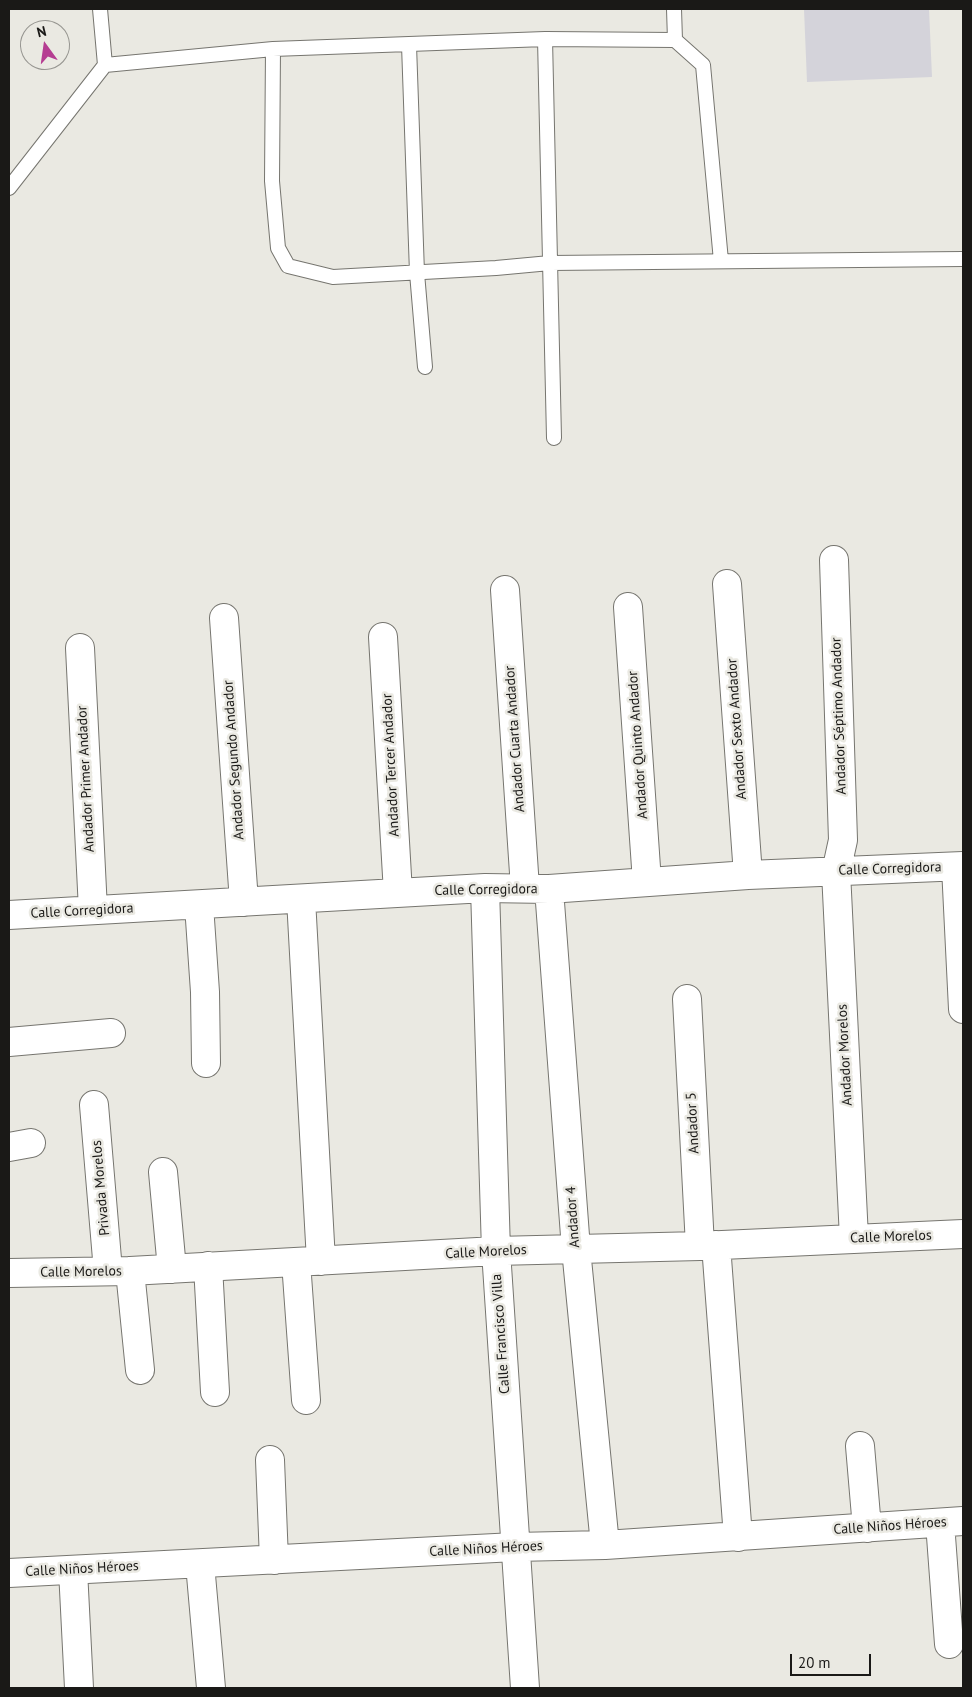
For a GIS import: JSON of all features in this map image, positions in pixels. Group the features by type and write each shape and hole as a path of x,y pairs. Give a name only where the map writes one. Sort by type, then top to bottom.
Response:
{"street":[{"name":"Andador Séptimo Andador","path":"834,560 843,840 836,872"},
{"name":"Andador Sexto Andador","path":"727,584 748,875"},
{"name":"Andador Cuarta Andador","path":"505,590 537,888"},
{"name":"Andador Quinto Andador","path":"628,607 647,882"},
{"name":"Andador Segundo Andador","path":"224,618 244,902"},
{"name":"Andador Tercer Andador","path":"383,637 398,893"},
{"name":"Andador Primer Andador","path":"80,648 93,910"},
{"name":"Calle Corregidora","path":"9,915 485,888 537,888 748,875 960,866"},
{"path":"960,866 963,1009"},
{"name":"Andador Morelos","path":"836,872 854,1238"},
{"name":"Calle Francisco Villa","path":"485,888 496,1251 525,1688"},
{"name":"Andador 4","path":"537,888 576,1249 605,1545"},
{"path":"301,899 309,1261 306,1400"},
{"path":"199,905 205,992 206,1063"},
{"name":"Andador 5","path":"687,999 708,1245 738,1537"},
{"path":"9,1042 110,1033"},
{"name":"Privada Morelos","path":"94,1105 119,1271 140,1370"},
{"path":"163,1172 172,1269"},
{"name":"Calle Morelos","path":"9,1273 172,1269 496,1251 708,1245 963,1234"},
{"path":"208,1266 214,1392"},
{"path":"860,1446 867,1528"},
{"path":"270,1460 274,1560"},
{"path":"950,1644 952,1522"},
{"name":"Calle Niños Héroes","path":"9,1572 515,1547 605,1545 952,1522"},
{"path":"200,1564 211,1688"},
{"path":"73,1570 79,1688"}],"lane":[{"path":"9,188 105,65 100,9"},
{"path":"674,9 675,40"},
{"path":"105,65 274,49 544,40 675,40 703,65 720,262"},
{"path":"544,40 554,438"},
{"path":"409,46 417,273 425,367"},
{"path":"274,49 272,182 278,248 288,266 332,277 496,268 550,263 963,259"}],"building":[{"path":"804,9 929,9 932,77 807,82"}]}
